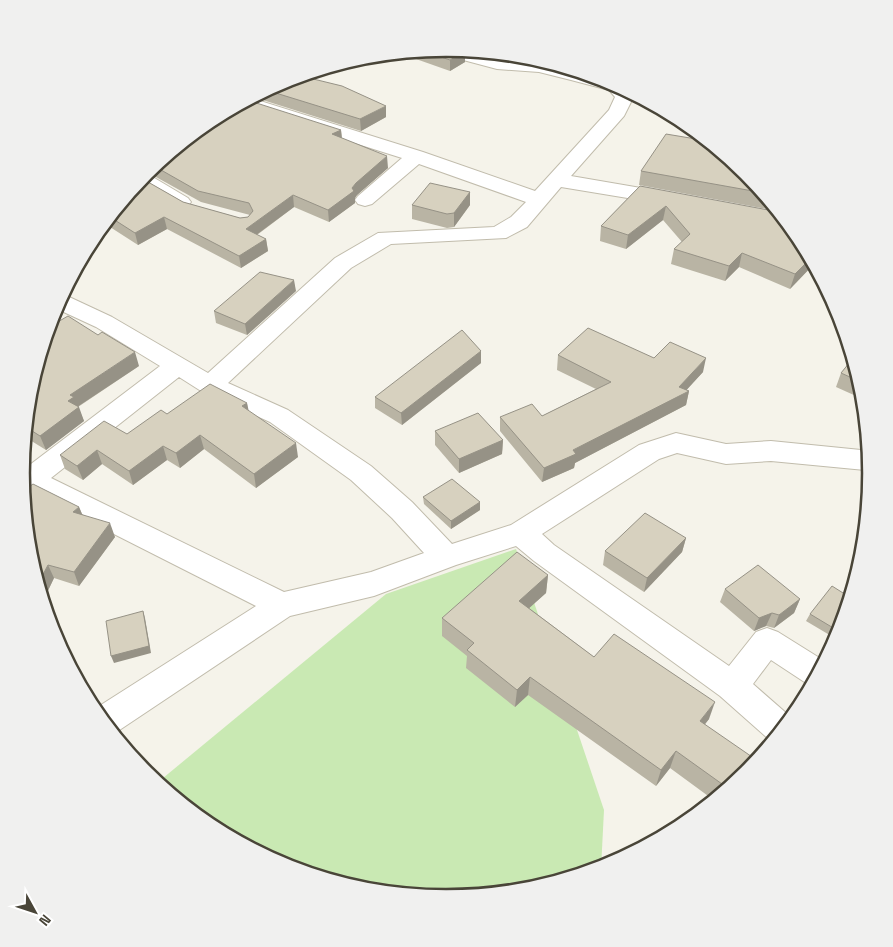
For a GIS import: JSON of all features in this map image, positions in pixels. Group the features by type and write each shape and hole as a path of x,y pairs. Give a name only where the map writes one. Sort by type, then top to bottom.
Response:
{"street":[{"path":"476,58 497,64 521,64"},
{"path":"210,385 343,263 386,238 498,233 519,222 617,112 624,97"},
{"path":"253,105 416,156 538,199"},
{"path":"365,200 416,156"},
{"path":"556,180 688,202"},
{"path":"149,182 201,211"},
{"path":"66,304 104,322 210,385 279,416 361,473 402,510 446,557"},
{"path":"30,475 178,366"},
{"path":"109,718 282,605 374,584 446,557 522,533 649,452 676,443 726,454 771,452 862,460"},
{"path":"30,482 282,605"},
{"path":"522,533 544,552 732,686 778,726"},
{"path":"732,686 767,641 813,671"}],"green space":[{"path":"516,549 604,810 601,860 554,876 528,882 474,889 419,889 365,882 313,868 262,847 215,820 163,778 386,594"}],"building":[{"path":"442,57 454,57 450,60"},
{"path":"313,79 342,86 386,106 360,119 277,93"},
{"path":"256,103 341,130 332,134 387,156 356,183 352,188 354,191 328,210 293,195 246,229 266,239 239,256 164,217 135,233 116,221 149,182 183,202 240,218 248,217 253,211 249,203 198,191 161,170 215,127"},
{"path":"666,134 694,139 721,160 752,191 641,171"},
{"path":"430,183 470,192 454,213 447,214 412,205"},
{"path":"640,186 769,210 793,242 806,263 795,274 742,253 729,266 674,249 690,234 666,206 628,235 601,226"},
{"path":"260,272 294,280 245,324 214,311"},
{"path":"68,316 98,335 102,332 135,352 70,395 74,397 68,401 79,407 40,436 33,431 38,392 44,366 59,321"},
{"path":"588,328 654,358 670,342 706,358 679,387 689,391 573,450 576,454 544,468 500,417 532,404 542,416 611,382 558,355"},
{"path":"462,330 481,351 401,413 375,397"},
{"path":"848,364 852,378 841,373"},
{"path":"210,384 247,403 242,406 296,443 254,474 200,435 176,453 163,446 129,471 97,450 77,466 60,455 104,421 127,434 161,410 167,414"},
{"path":"478,413 503,440 459,459 435,431"},
{"path":"452,479 480,502 451,521 423,497"},
{"path":"33,484 79,507 73,512 110,523 74,572 48,565 43,575 34,528 30,486"},
{"path":"645,513 686,538 647,578 605,551"},
{"path":"517,552 548,575 519,601 594,657 614,634 715,702 700,721 752,757 723,785 676,751 661,770 530,677 517,690 467,650 474,643 442,618"},
{"path":"758,565 800,599 779,615 772,613 759,618 725,589"},
{"path":"832,586 845,594 833,628 810,614"},
{"path":"143,611 149,646 111,656 106,621"}]}
